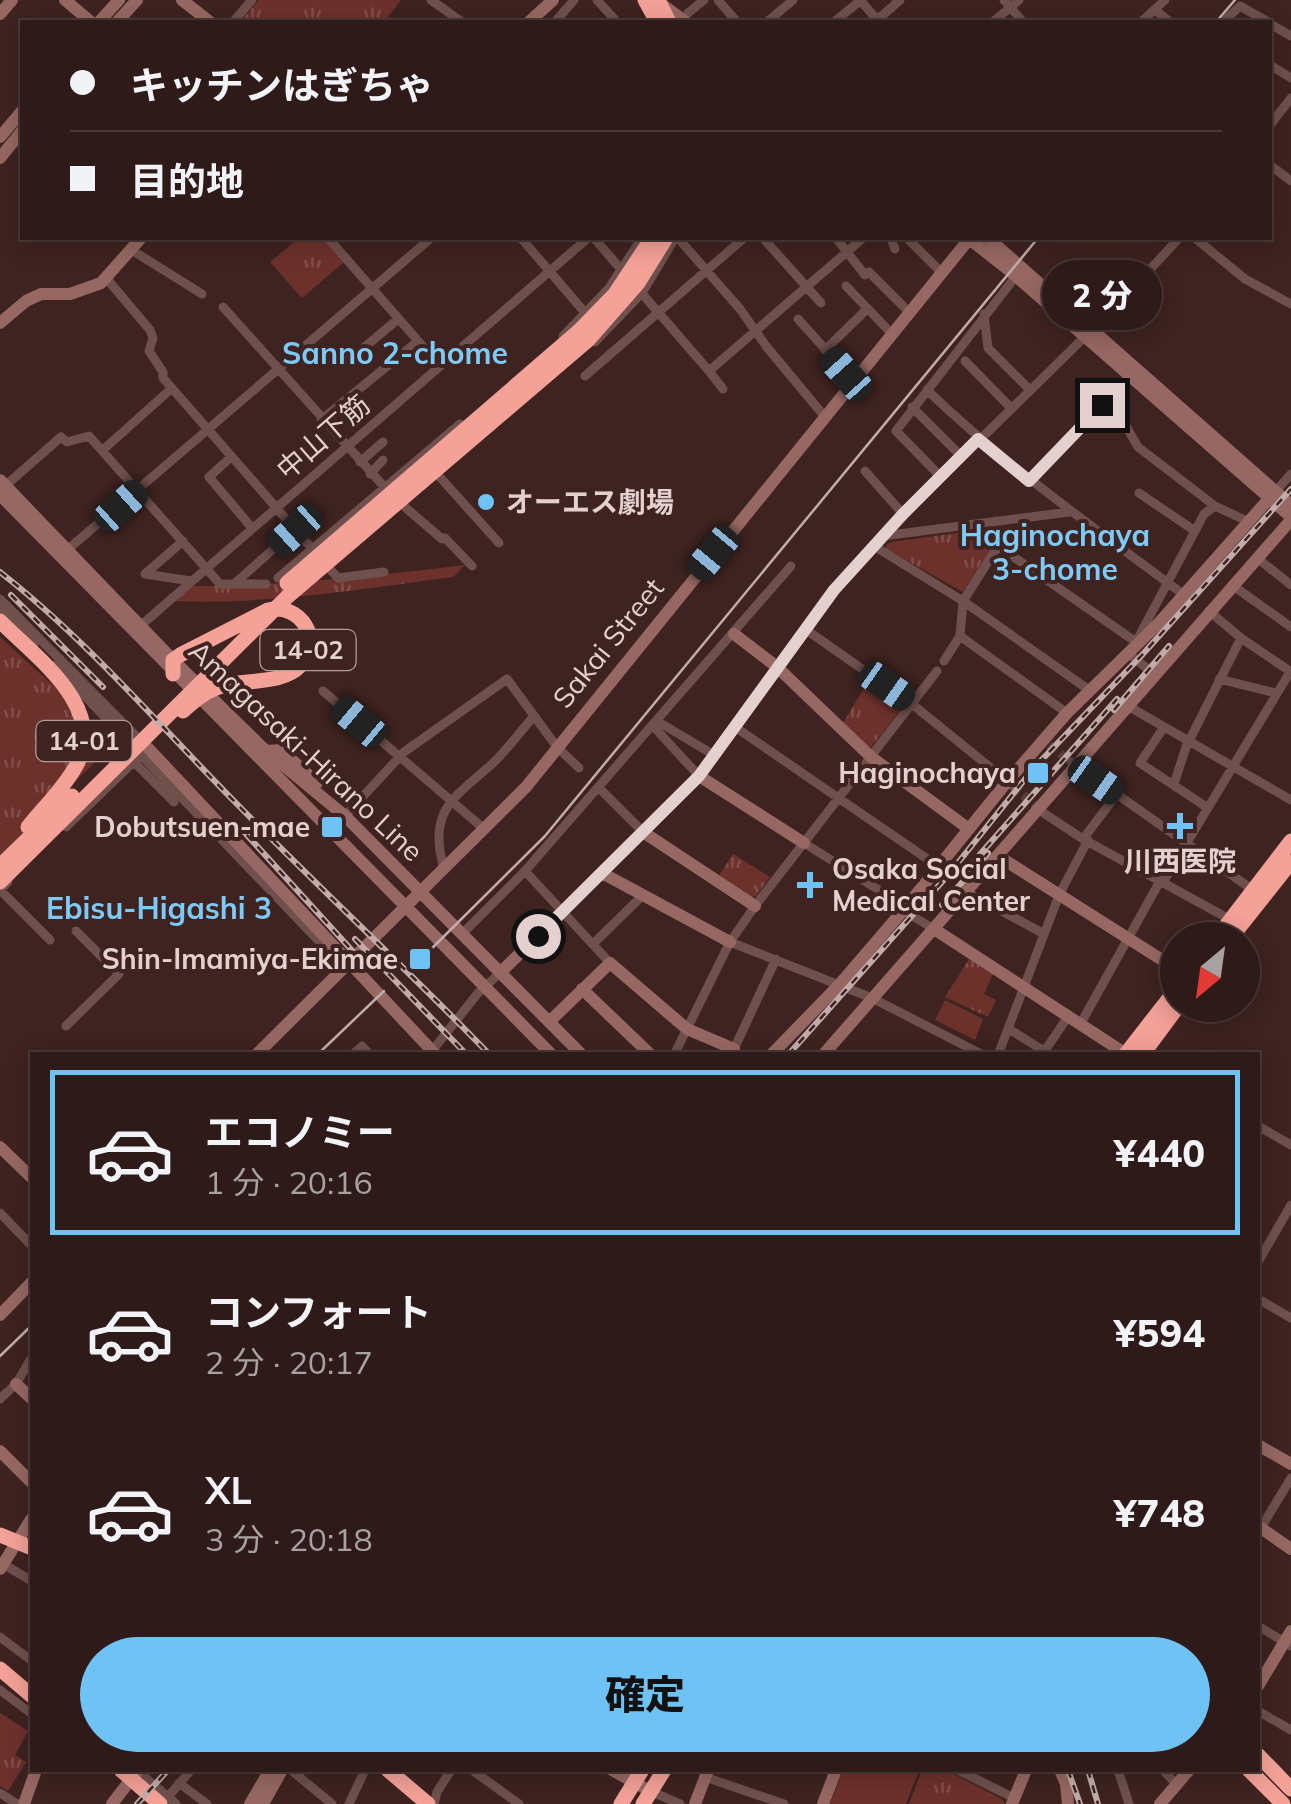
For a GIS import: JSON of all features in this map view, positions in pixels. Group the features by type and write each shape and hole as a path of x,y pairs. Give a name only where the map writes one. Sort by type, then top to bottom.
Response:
{"highway":[{"path":"0,863 279,590 579,331 616,294 651,240"},
{"path":"0,882 287,596 588,340 638,283 665,240"},
{"name":"14-02","path":"90,792 108,781 196,699 225,685 290,674 306,658 310,638 301,618 281,607 234,626 173,667"},
{"name":"14-01","path":"0,621 66,688 80,708 85,731 77,765 0,863"},
{"path":"1230,920 1291,841"},
{"path":"1243,922 1291,862"},
{"path":"1127,1052 1160,1010"},
{"path":"1144,1052 1166,1022"},
{"path":"0,1535 25,1545"},
{"path":"0,1668 30,1699"},
{"path":"0,1684 30,1700"},
{"path":"1260,1757 1291,1792"},
{"path":"391,1772 431,1804"},
{"path":"647,1798 663,1772"},
{"path":"1250,1772 1284,1804"},
{"path":"125,1777 166,1802"},
{"path":"621,1804 638,1777"}],"street":[{"path":"0,14 12,0"},
{"path":"65,0 89,20"},
{"path":"101,20 119,0"},
{"path":"120,20 136,0"},
{"path":"182,0 207,20"},
{"path":"235,20 252,0"},
{"path":"431,0 459,20"},
{"path":"531,20 553,0"},
{"path":"557,20 574,0"},
{"path":"597,0 615,20"},
{"path":"657,0 687,18 704,0"},
{"path":"718,0 735,20"},
{"path":"769,20 793,0"},
{"path":"836,20 861,0 877,20"},
{"path":"879,20 900,0"},
{"path":"1225,20 1240,6 1264,20"},
{"path":"567,11 575,20"},
{"path":"1272,123 1291,98"},
{"path":"0,158 11,134"},
{"path":"0,323 41,294 70,294 107,279 120,257 138,240"},
{"path":"330,240 440,366"},
{"path":"66,551 429,240"},
{"path":"522,240 616,349"},
{"name":"中山下筋","path":"136,629 589,240"},
{"path":"593,240 723,389"},
{"path":"278,578 558,342 622,270 641,240"},
{"path":"328,568 604,334 642,293 675,240"},
{"path":"678,240 825,417"},
{"path":"585,376 742,240"},
{"path":"765,240 821,302"},
{"path":"838,240 867,274 909,312"},
{"path":"709,371 861,240"},
{"path":"893,240 895,249"},
{"path":"909,240 942,272"},
{"name":"Sakai Street","path":"259,1052 526,786 967,240"},
{"path":"825,1052 1291,518 1272,495 1088,332 971,240"},
{"path":"995,240 1129,376 1272,495 1291,505"},
{"path":"434,1052 485,987 699,776 834,590 903,514 1177,240"},
{"path":"1197,240 1245,279 1291,304"},
{"path":"130,249 202,294"},
{"path":"940,476 896,431 1016,276"},
{"path":"107,279 150,330 154,338 149,351 172,388 328,568 338,578 384,572"},
{"path":"846,286 892,334"},
{"path":"223,307 370,474 472,566"},
{"path":"825,350 867,309"},
{"path":"984,314 988,348 1029,389"},
{"path":"353,357 398,319"},
{"path":"798,319 854,380"},
{"path":"322,420 418,341"},
{"path":"965,362 1010,407"},
{"path":"1029,481 1129,376"},
{"path":"104,449 172,388"},
{"path":"927,390 1029,481 1184,596"},
{"path":"1102,405 1124,421 1138,447 1214,506 1249,522"},
{"path":"912,407 961,456"},
{"path":"2,487 61,436 67,442 89,436 220,584 266,584"},
{"path":"360,462 383,442"},
{"path":"231,457 209,476 252,528"},
{"path":"370,474 383,460"},
{"path":"865,471 903,514"},
{"path":"774,1052 906,908 1067,713 1184,596 1291,474"},
{"path":"438,475 499,542"},
{"name":"Amagasaki-Hirano Line","path":"2,487 136,629"},
{"name":"Amagasaki-Hirano Line","path":"2,487 404,907 549,1052"},
{"path":"1139,492 1194,531"},
{"path":"1132,648 1194,531 1208,508 1214,506"},
{"path":"883,536 1070,512"},
{"path":"944,661 960,636 963,602 998,546 996,521"},
{"path":"234,584 295,530"},
{"path":"183,541 144,574 191,581"},
{"path":"874,546 1089,690"},
{"path":"998,546 1132,648 1155,675"},
{"path":"1257,558 1291,585"},
{"path":"461,934 525,871 791,566"},
{"path":"1232,585 1291,627"},
{"path":"0,598 141,755 174,802"},
{"path":"0,609 141,755 340,950 346,963 430,1052"},
{"path":"1048,1052 1075,1018 1127,938 1291,672 1209,611"},
{"path":"805,628 912,704 1009,785"},
{"path":"734,634 778,667 871,757 970,829"},
{"path":"960,636 1067,713"},
{"path":"1174,784 1188,741 1242,638"},
{"name":"Amagasaki-Hirano Line","path":"173,667 266,751 281,750 325,790 340,812 579,1052"},
{"path":"676,1052 730,942 938,671"},
{"path":"340,812 404,752 507,679 557,747 579,768"},
{"path":"1219,679 1276,694"},
{"path":"323,691 483,828"},
{"path":"1128,706 1291,800"},
{"path":"444,868 440,820 450,800 494,762 534,716"},
{"path":"655,724 714,755"},
{"path":"655,724 699,776 1122,1052"},
{"path":"735,726 939,867"},
{"path":"1164,727 1140,763 1208,808"},
{"path":"50,940 0,890 141,755"},
{"path":"1073,764 1253,890"},
{"path":"599,788 643,832 755,906"},
{"path":"999,1052 1059,895 1086,840 1117,794"},
{"path":"1036,807 1086,840 1230,920"},
{"path":"998,856 1160,959"},
{"path":"525,871 610,963 687,1029 734,1048 776,960"},
{"path":"602,873 730,942 872,998 977,1052"},
{"path":"966,892 1044,934"},
{"path":"593,944 643,895"},
{"path":"66,1026 119,974 76,931"},
{"path":"549,1022 610,963"},
{"path":"582,989 649,1052"},
{"path":"1008,1029 1043,1052"},
{"path":"1260,1127 1291,1145"},
{"path":"0,1147 30,1176"},
{"path":"1260,1259 1286,1224 1291,1205"},
{"path":"0,1214 30,1244"},
{"path":"0,1315 30,1284"},
{"path":"1260,1300 1291,1318"},
{"path":"0,1400 16,1384 30,1360"},
{"path":"16,1384 30,1397"},
{"path":"1260,1446 1291,1464"},
{"path":"0,1451 30,1481"},
{"path":"1260,1527 1291,1478"},
{"path":"1260,1530 1291,1549"},
{"path":"25,1545 2,1566 30,1579"},
{"path":"1260,1627 1289,1639 1260,1683"},
{"path":"0,1638 30,1660"},
{"path":"0,1684 30,1712"},
{"path":"1260,1712 1291,1730"},
{"path":"0,1793 21,1804 35,1772"},
{"path":"140,1772 166,1802 189,1772"},
{"path":"250,1804 269,1772"},
{"path":"263,1804 281,1772"},
{"path":"293,1772 332,1804"},
{"path":"348,1804 364,1772"},
{"path":"431,1804 450,1772"},
{"path":"475,1772 520,1804"},
{"path":"823,1804 835,1772"},
{"path":"962,1772 1013,1801 1025,1772"},
{"path":"1061,1772 1068,1804"},
{"path":"1119,1772 1129,1804"},
{"path":"1165,1772 1176,1784"},
{"path":"1160,1804 1187,1772"},
{"path":"695,1804 707,1773 784,1804"},
{"path":"112,1804 125,1777"},
{"path":"638,1777 647,1798 680,1804"},
{"path":"179,1783 207,1804"},
{"path":"1284,1804 1291,1792"}],"green space":[{"path":"259,0 401,0 386,20 242,20"},
{"path":"297,240 325,240 344,262 302,298 270,262"},
{"path":"986,529 991,533 993,546 963,592 886,549 891,542"},
{"path":"465,565 453,577 349,591 244,601 174,601 191,586 295,582"},
{"path":"0,637 115,742 0,856"},
{"path":"869,680 903,707 867,747 843,723"},
{"path":"733,854 770,877 756,896 751,897 719,875"},
{"path":"969,959 993,974 984,994 996,1000 988,1017 945,997"},
{"path":"945,1000 983,1019 975,1040 935,1020"},
{"path":"0,1713 28,1731 15,1755 26,1762 8,1791 0,1786"},
{"path":"842,1772 918,1772 906,1804 830,1804"},
{"path":"921,1772 950,1772 1005,1804 909,1804"}],"tunnel":[{"path":"1049,745 1071,762"},
{"path":"1013,786 1035,805"}],"tram line":[{"path":"1218,20 1235,0"},
{"path":"413,967 545,836 1036,240"},
{"path":"320,1052 384,991"},
{"path":"0,1356 30,1327"}],"railway":[{"path":"791,1052 949,874 1033,769 1291,489"},
{"path":"0,572 92,654 487,1052"},
{"path":"11,595 103,687"},
{"path":"1114,710 1169,646"},
{"path":"975,860 1117,699"},
{"path":"236,823 357,956"},
{"path":"942,905 988,853"},
{"path":"355,939 464,1052"},
{"path":"137,1804 166,1772"},
{"path":"1069,1772 1080,1804"},
{"path":"1089,1772 1098,1804"}],"place":[{"name":"オーエス劇場","path":"486,502"},
{"name":"Haginochaya","path":"1038,773"},
{"name":"川西医院","path":"1180,826"},
{"name":"Dobutsuen-mae","path":"332,827"},
{"name":"Osaka Social Medical Center","path":"810,885"},
{"name":"Shin-Imamiya-Ekimae","path":"420,959"}],"district":[{"name":"Sanno 2-chome","path":"395,354"},
{"name":"Haginochaya 3-chome","path":"1055,553"},
{"name":"Ebisu-Higashi 3","path":"159,909"}],"route":[{"path":"538,936 699,776 834,590 978,439 1029,481 1102,405"}]}
